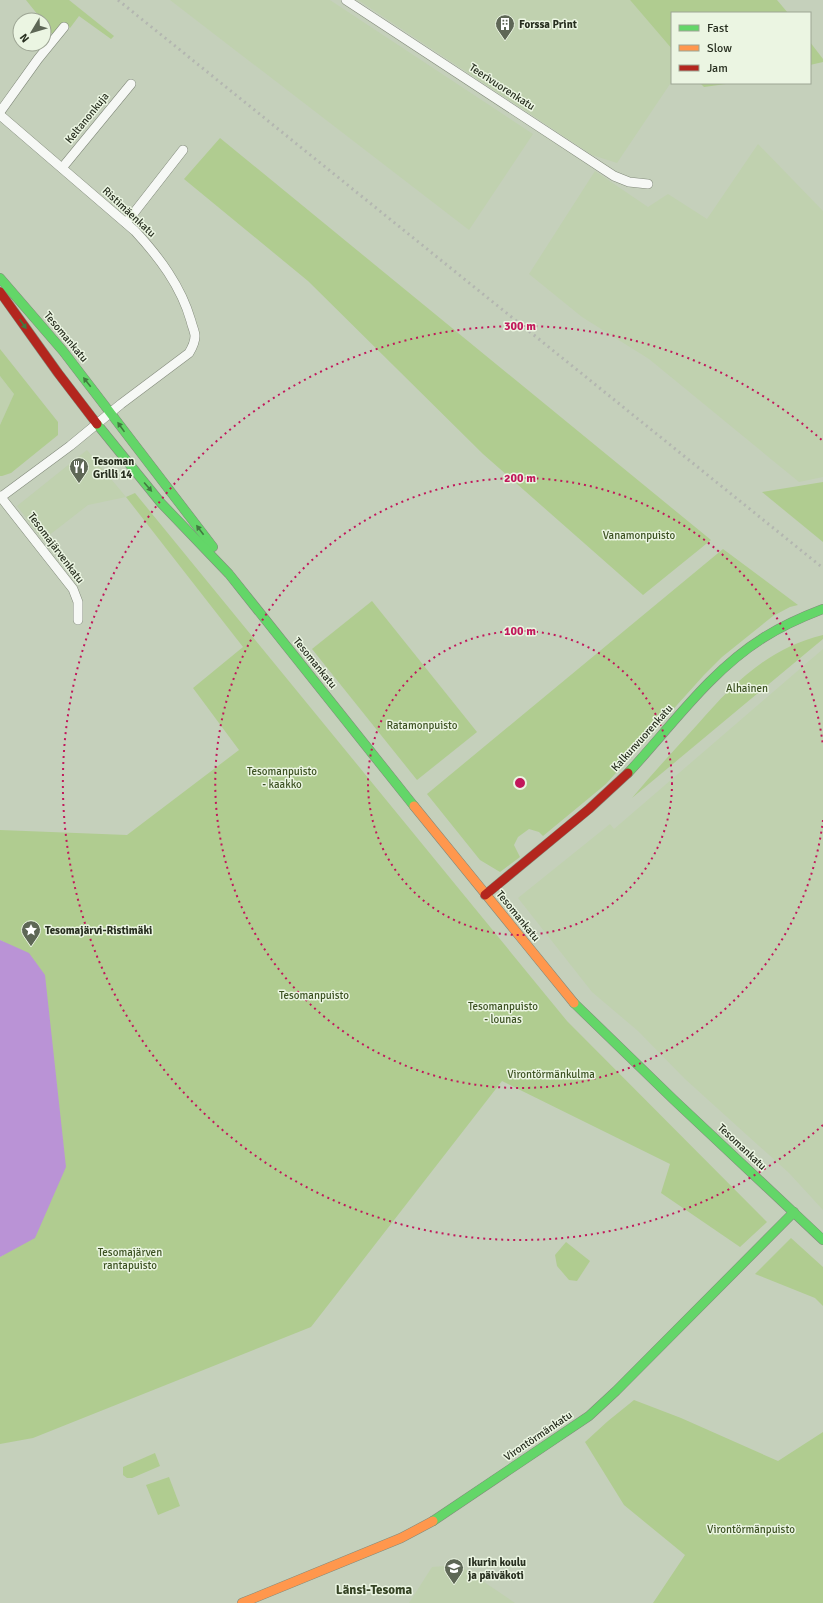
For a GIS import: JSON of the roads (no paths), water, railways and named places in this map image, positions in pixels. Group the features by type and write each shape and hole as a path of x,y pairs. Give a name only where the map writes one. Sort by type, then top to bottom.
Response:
{"main road":[{"name":"Tesomankatu","path":"0,278 63,351 111,413 212,547 229,574"},
{"name":"Tesomankatu","path":"0,292 58,373 97,424 156,497 229,574 574,1003 623,1052 823,1240"},
{"name":"Kalkunvuorenkatu","path":"485,894 587,811 622,779 687,706 743,651 787,623 801,616 820,610"},
{"name":"Virontörmänkatu","path":"242,1603 401,1538 426,1526 576,1425 616,1391 794,1212"}],"street":[{"name":"Teerivuorenkatu","path":"346,0 614,176 629,182 648,184"},
{"path":"0,112 38,59 64,27"},
{"name":"Keltanonkuja","path":"62,168 131,84"},
{"name":"Ristimäenkatu","path":"0,116 126,223 153,250 178,289 188,312 195,336 193,346 188,353 111,413"},
{"path":"126,223 183,150"},
{"path":"97,424 111,413"},
{"name":"Tesomajärvenkatu","path":"78,620 78,602 73,589 0,496 70,446 97,424"}],"railway":[{"path":"118,0 823,568"}],"place":[{"name":"Forssa Print","path":"505,41"},
{"name":"Tesoman Grilli 14","path":"79,484"},
{"name":"Tesomajärvi-Ristimäki","path":"31,947"},
{"name":"Ikurin koulu ja päiväkoti","path":"454,1585"}],"district":[{"name":"Länsi-Tesoma","path":"374,1590"}],"park label":[{"name":"Vanamonpuisto","path":"639,535"},
{"name":"Alhainen","path":"747,688"},
{"name":"Ratamonpuisto","path":"422,725"},
{"name":"Tesomanpuisto - kaakko","path":"282,777"},
{"name":"Tesomanpuisto","path":"314,995"},
{"name":"Tesomanpuisto - lounas","path":"503,1012"},
{"name":"Virontörmänkulma","path":"551,1074"},
{"name":"Tesomajärven rantapuisto","path":"130,1258"},
{"name":"Virontörmänpuisto","path":"751,1529"}]}
